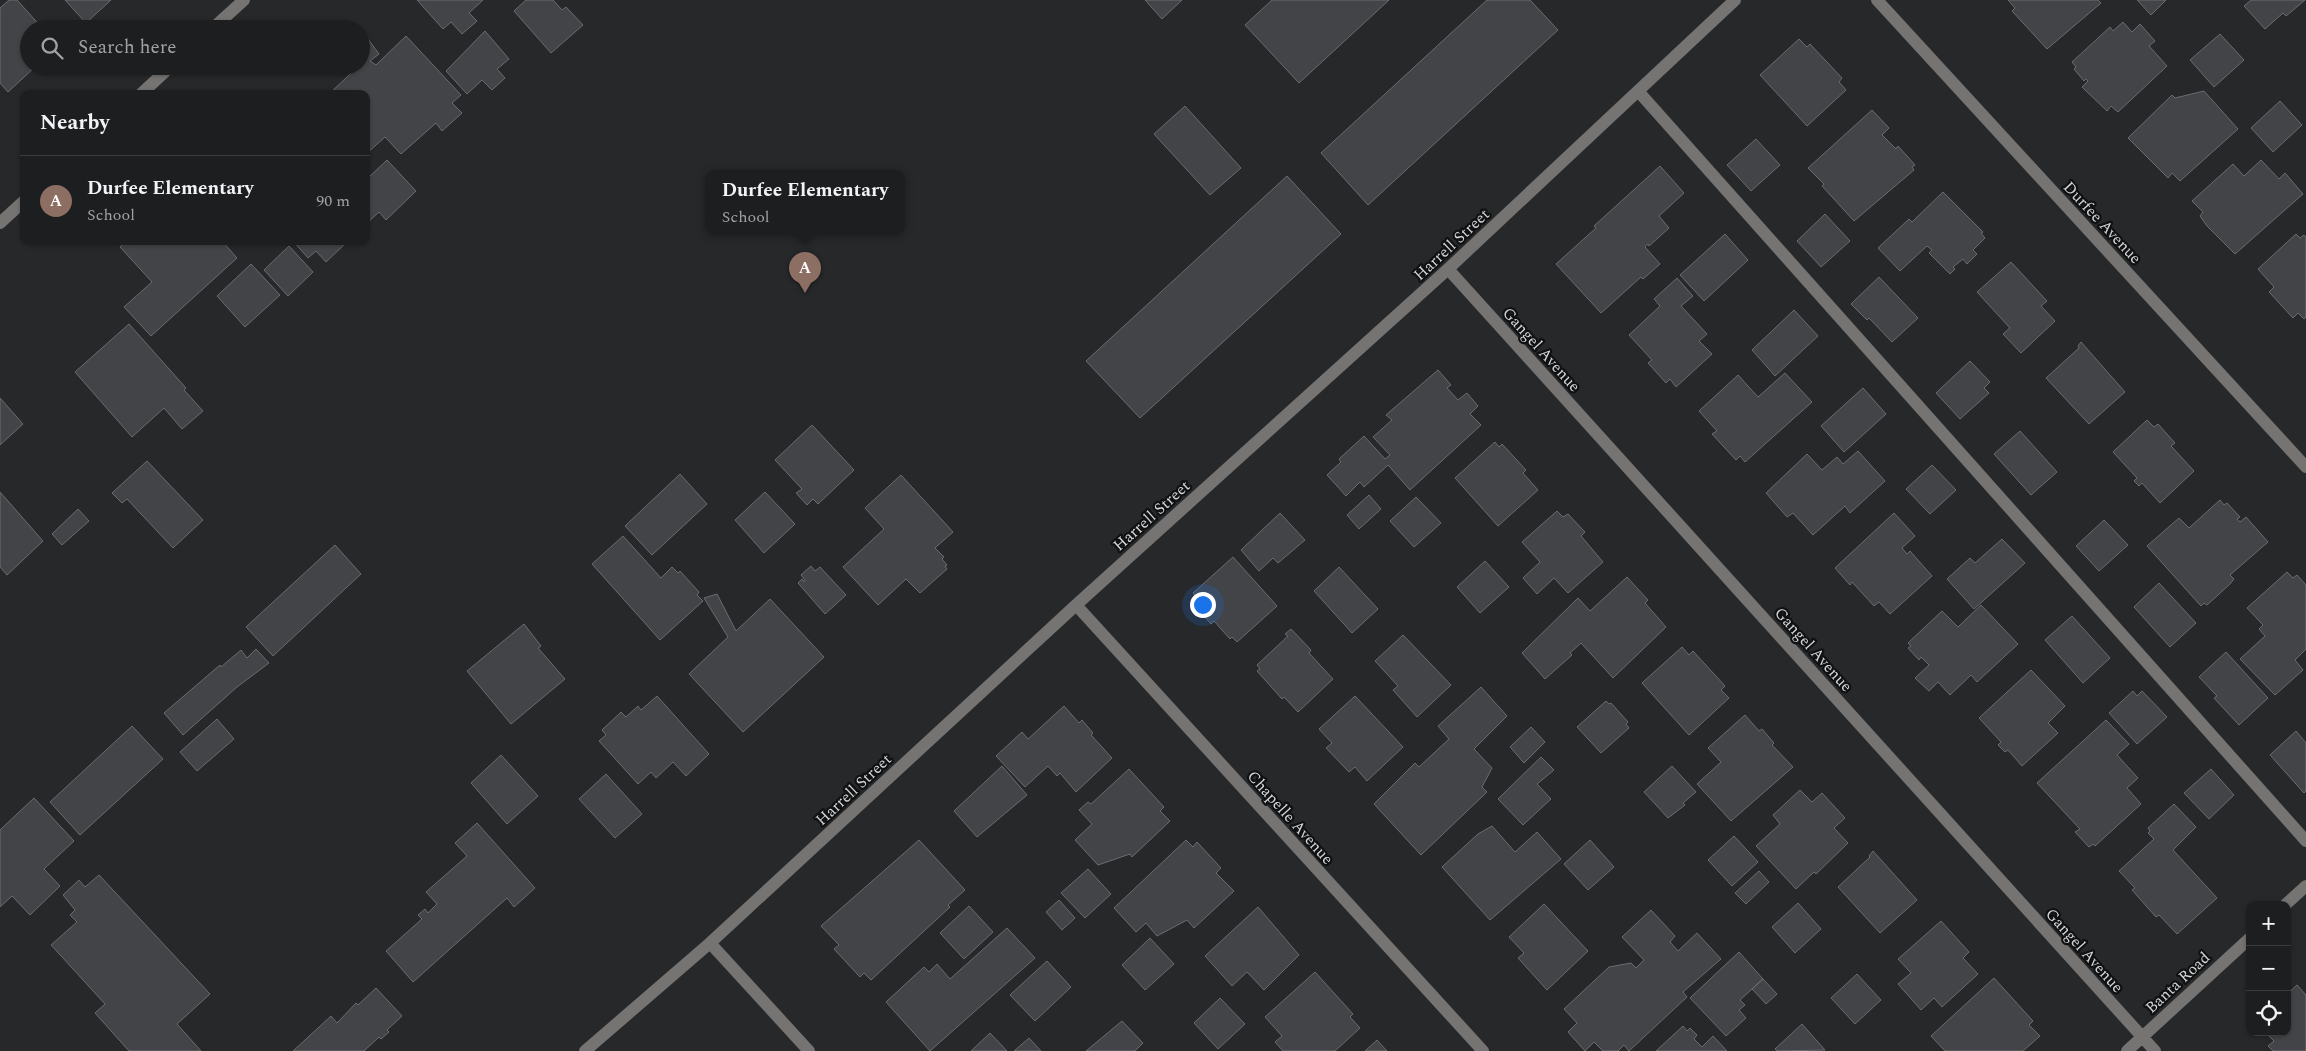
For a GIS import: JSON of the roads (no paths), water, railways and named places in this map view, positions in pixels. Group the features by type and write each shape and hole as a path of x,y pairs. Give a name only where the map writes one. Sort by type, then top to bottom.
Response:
{"street":[{"path":"222,20 244,0"},
{"name":"Harrell Street","path":"586,1051 710,944 1076,605 1448,269 1735,0"},
{"name":"Durfee Avenue","path":"1877,0 2306,466"},
{"path":"145,90 161,75"},
{"path":"1638,91 2306,841"},
{"path":"0,223 20,205"},
{"name":"Gangel Avenue","path":"1448,269 2155,1051"},
{"name":"Chapelle Avenue","path":"1076,605 1483,1051"},
{"path":"2289,901 2306,886"},
{"name":"Banta Road","path":"2127,1051 2246,942"},
{"path":"710,944 809,1051"}],"place":[{"name":"Durfee Elementary","path":"805,293"}]}
